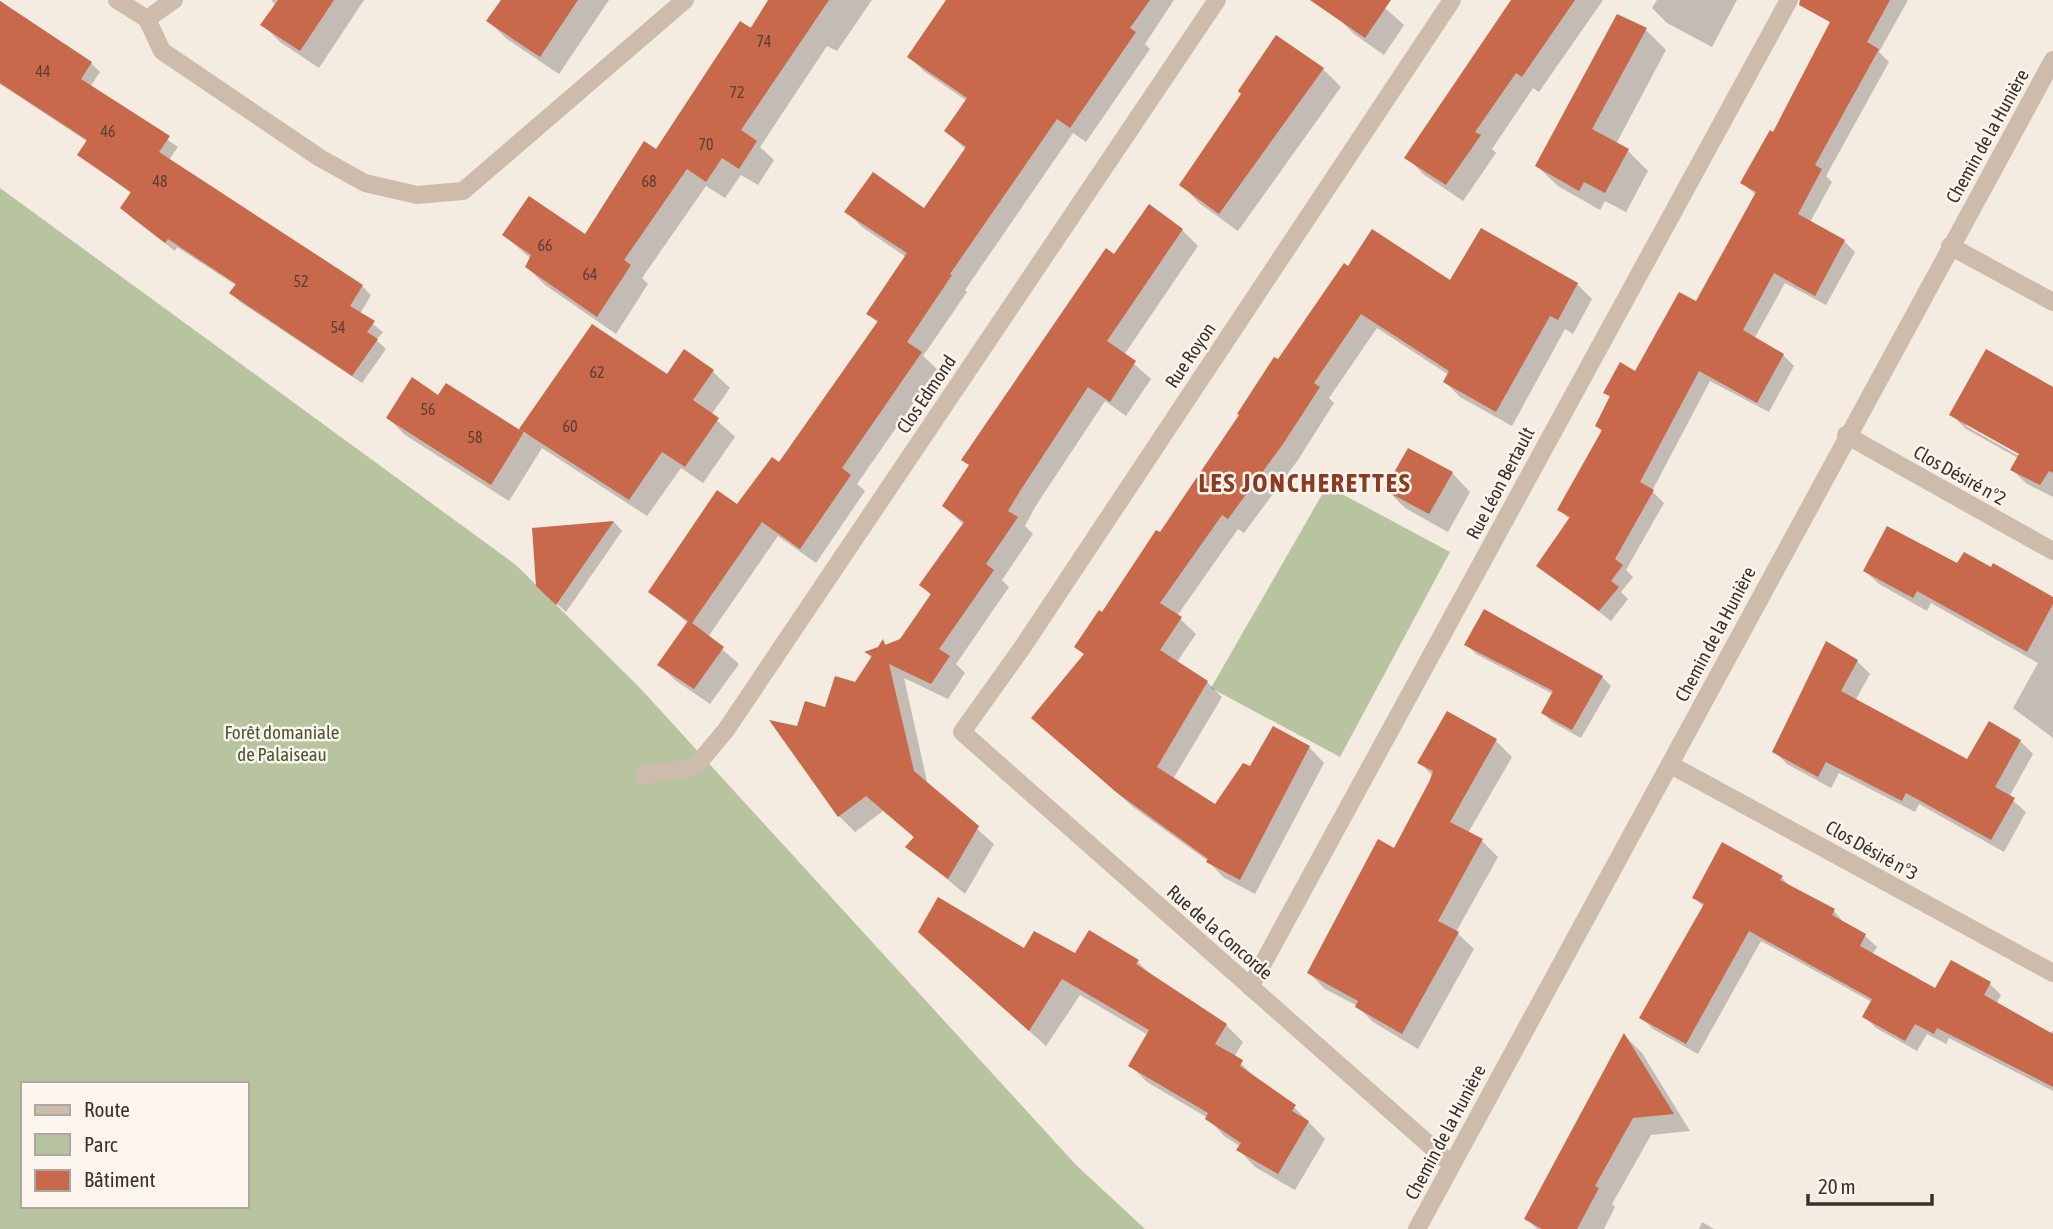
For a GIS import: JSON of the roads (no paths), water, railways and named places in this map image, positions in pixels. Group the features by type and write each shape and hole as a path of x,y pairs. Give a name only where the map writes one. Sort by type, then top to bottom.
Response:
{"street":[{"path":"117,0 147,19 162,51 320,158 365,183 417,195 463,191 685,0"},
{"path":"147,19 174,0"},
{"name":"Clos Edmond","path":"644,775 695,767 726,730 1217,0"},
{"name":"Rue Royon","path":"962,732 1022,648 1452,0"},
{"name":"Rue Léon Bertault","path":"1250,987 1788,0"},
{"name":"Chemin de la Hunière","path":"1417,1229 1671,765 1846,435 2053,60"},
{"path":"1950,246 2053,302"},
{"name":"Clos Désiré n°2","path":"1846,435 2053,551"},
{"name":"Rue de la Concorde","path":"962,732 1451,1164"},
{"name":"Clos Désiré n°3","path":"1671,765 2053,973"}],"district":[{"name":"LES JONCHERETTES","path":"1305,483"}],"park label":[{"name":"Forêt domaniale de Palaiseau","path":"282,743"}]}
